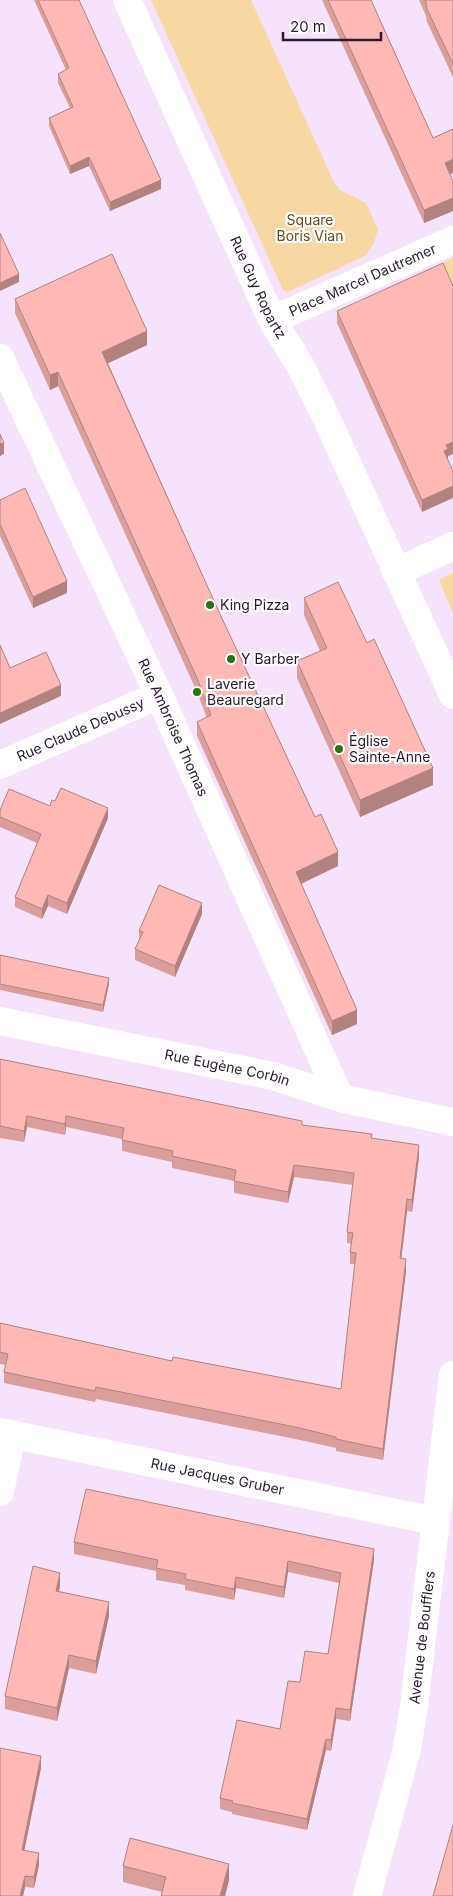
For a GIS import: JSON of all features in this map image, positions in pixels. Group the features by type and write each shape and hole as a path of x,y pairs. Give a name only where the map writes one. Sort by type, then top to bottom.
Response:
{"street":[{"name":"Rue Guy Ropartz","path":"127,0 272,320 300,365 453,695"},
{"name":"Place Marcel Dautremer","path":"272,320 453,240"},
{"name":"Rue Ambroise Thomas","path":"0,358 159,695 340,1098"},
{"path":"396,572 453,546"},
{"name":"Rue Claude Debussy","path":"0,765 159,695"},
{"name":"Rue Eugène Corbin","path":"0,1021 273,1076 340,1098 453,1122"},
{"name":"Avenue de Boufflers","path":"368,1896 407,1749 420,1667 435,1520 453,1374"},
{"path":"0,1492 6,1433"},
{"name":"Rue Jacques Gruber","path":"6,1433 435,1520"}],"green space":[{"name":"Square Boris Vian","path":"151,0 251,0 334,182 340,190 366,203 378,229 374,243 365,256 288,292 283,290"},
{"path":"453,258 453,299 438,265"},
{"path":"453,573 453,614 439,580"}],"building":[{"path":"38,0 79,0 161,180 110,202 89,157 70,166 49,118 73,107 58,74 69,68"},
{"path":"328,0 371,0 433,138 453,129 453,159 445,163 453,181 453,198 424,210"},
{"path":"425,0 453,0 453,64 427,9"},
{"path":"0,233 19,274 0,283"},
{"path":"112,254 147,331 102,352 219,612 315,817 321,814 338,852 296,872 357,1010 332,1021 197,722 211,715 197,678 58,372 50,375 15,299"},
{"path":"443,263 453,286 453,442 446,445 448,449 444,451 453,471 453,486 422,500 337,311"},
{"path":"0,434 4,443 0,444"},
{"path":"25,488 67,581 33,597 0,524 0,500"},
{"path":"338,582 367,643 374,639 433,768 360,800 297,661 327,648 304,598"},
{"path":"0,645 10,668 46,652 61,685 0,713"},
{"path":"61,788 108,808 67,903 48,895 42,909 15,897 41,834 0,817 0,810 9,789 50,806 52,800 55,801"},
{"path":"159,885 202,903 175,966 135,949 143,932 139,931"},
{"path":"0,955 109,978 103,1005 0,984"},
{"path":"0,1059 302,1121 302,1125 372,1134 371,1138 419,1145 412,1200 407,1199 400,1258 406,1259 383,1449 336,1439 336,1437 300,1428 96,1387 95,1391 4,1372 8,1354 0,1352 0,1323 172,1361 173,1357 341,1389 356,1253 350,1252 353,1233 347,1232 354,1173 294,1165 288,1192 234,1181 236,1170 172,1156 173,1151 122,1140 124,1128 66,1116 65,1124 27,1116 24,1131 0,1126"},
{"path":"86,1489 374,1549 350,1710 336,1708 331,1740 326,1739 307,1819 232,1803 233,1801 220,1798 237,1720 280,1729 288,1681 300,1682 305,1651 328,1654 341,1573 288,1561 284,1587 236,1577 234,1589 185,1579 186,1574 156,1568 158,1560 74,1542"},
{"path":"33,1566 60,1573 56,1591 109,1602 96,1661 69,1655 57,1708 5,1696"},
{"path":"0,1748 41,1756 22,1850 39,1853 34,1877 25,1876 20,1896 0,1896"},
{"path":"453,1825 453,1896 433,1896"},
{"path":"130,1838 229,1864 220,1896 161,1896 166,1877 123,1866"}],"place":[{"name":"King Pizza","path":"210,605"},
{"name":"Y Barber","path":"231,659"},
{"name":"Laverie Beauregard","path":"197,692"},
{"name":"Église Sainte-Anne","path":"339,749"}]}
